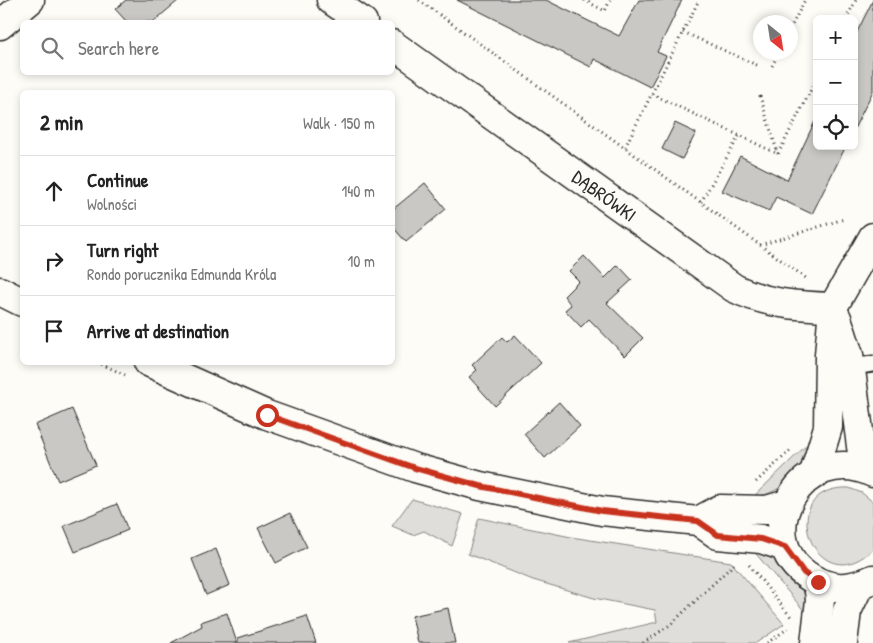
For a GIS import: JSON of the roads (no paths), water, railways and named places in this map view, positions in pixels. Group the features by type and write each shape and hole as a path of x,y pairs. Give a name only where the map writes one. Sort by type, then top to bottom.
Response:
{"street":[{"path":"0,25 30,0"},
{"path":"331,0 359,20"},
{"name":"DĄBRÓWKI","path":"395,46 734,288 754,298 776,303 833,307"},
{"path":"814,473 828,427 829,355 833,307 873,237"},
{"path":"0,291 20,301"},
{"path":"833,307 862,365 869,471 847,466 830,467 814,473 798,486 787,504 782,524 785,547 804,573 818,582 833,587 866,582"},
{"path":"155,365 267,415 415,468 480,486 602,511 698,521 718,535 761,539 785,547"},
{"path":"698,521 720,509 766,510 787,504"},
{"path":"815,643 820,600 818,582"},
{"path":"843,643 847,611 866,582"}]}
